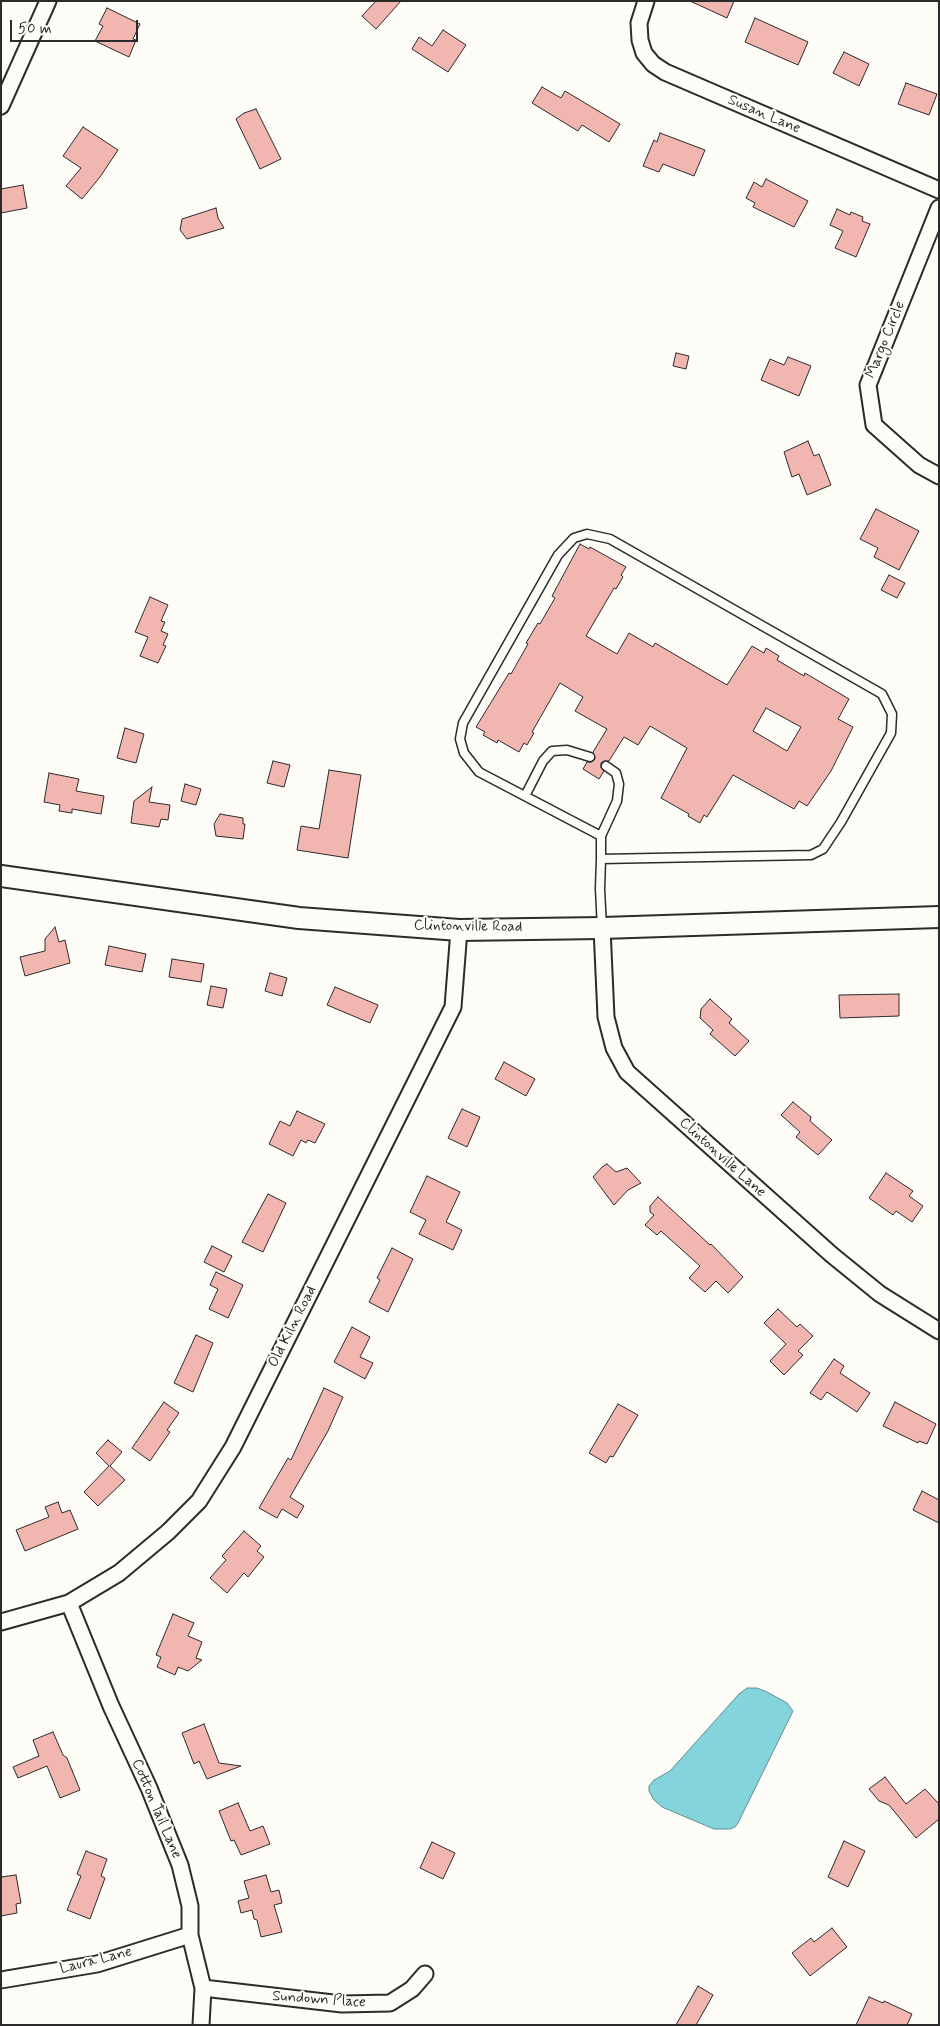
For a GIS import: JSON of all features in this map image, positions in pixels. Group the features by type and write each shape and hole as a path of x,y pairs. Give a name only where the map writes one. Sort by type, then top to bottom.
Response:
{"main road":[{"name":"Clintonville Road","path":"1,876 299,918 459,930 602,928 939,917"}],"street":[{"path":"1,106 48,1"},
{"name":"Susan Lane","path":"646,1 639,24 640,40 644,52 653,64 665,72 939,190"},
{"name":"Margo Circle","path":"939,208 868,385 874,425 919,465 939,476"},
{"name":"Clintonville Lane","path":"602,928 606,1017 614,1048 627,1072 832,1255 880,1294 939,1330"},
{"name":"Old Kiln Road","path":"1,1622 68,1602 119,1573 168,1532 199,1501 233,1447 453,1007 459,930"},
{"name":"Cotton Tail Lane","path":"68,1602 111,1706 149,1788 180,1865 190,1906 190,1935 203,1988 201,2025"},
{"name":"Laura Lane","path":"1,1980 97,1964 190,1935"},
{"name":"Sundown Place","path":"203,1988 342,2004 390,2003 412,1988 425,1974"}],"lane":[{"path":"601,836 479,772 464,754 460,739 463,723 558,555 574,538 588,534 610,539 882,694 892,714 891,733 823,850 811,855 601,859"},
{"path":"524,796 543,761 552,751 567,750 590,757"},
{"path":"602,928 600,889 601,836 617,801 619,784 616,773 606,766"}],"water":[{"path":"747,1688 757,1688 767,1692 787,1703 793,1711 738,1823 730,1829 714,1829 662,1807 654,1800 649,1791 649,1786 654,1780 670,1771 739,1694"}],"building":[{"path":"376,1 401,1 376,29 362,16"},
{"path":"690,1 734,1 727,18"},
{"path":"107,8 140,24 133,39 136,40 129,57 95,41 103,26 99,24"},
{"path":"755,18 808,42 798,65 745,42"},
{"path":"443,30 466,45 448,72 412,49 419,37 432,46"},
{"path":"844,52 869,64 859,86 833,73"},
{"path":"906,83 937,94 929,115 898,104"},
{"path":"542,87 561,98 565,91 620,124 609,142 582,125 578,131 532,103"},
{"path":"256,109 281,159 260,169 236,119 244,113"},
{"path":"83,127 118,150 82,199 66,186 81,168 63,156"},
{"path":"660,133 705,150 694,176 663,164 659,172 643,166 654,140 657,142"},
{"path":"766,179 808,201 794,227 753,207 755,203 746,198 754,182 762,187"},
{"path":"23,185 27,208 1,213 1,189"},
{"path":"216,208 218,218 224,228 187,239 180,230 182,219"},
{"path":"837,209 850,215 851,212 863,217 862,221 870,224 856,257 835,248 843,231 830,225"},
{"path":"676,353 689,356 686,369 673,366"},
{"path":"788,357 811,366 799,396 761,380 770,359 784,365"},
{"path":"808,441 814,456 819,454 831,485 807,495 799,474 792,477 784,452"},
{"path":"876,509 919,531 899,570 874,557 878,548 860,539"},
{"path":"580,544 589,549 590,547 626,567 621,575 623,577 616,589 614,588 586,636 617,654 629,633 653,647 655,643 727,685 752,646 764,653 766,648 779,656 777,660 804,676 805,673 849,699 838,719 853,727 831,771 807,806 799,801 794,809 733,775 707,817 704,815 700,823 688,816 689,814 661,798 687,748 650,726 638,745 624,737 609,761 601,763 601,768 604,771 599,779 583,769 587,762 592,762 595,759 593,752 607,729 575,711 583,697 560,683 532,732 534,733 527,745 524,743 519,752 498,740 497,743 483,735 485,732 476,727 509,673 511,674 528,644 526,643 555,598 552,596","holes":["766,708 801,727 787,751 753,731"]},
{"path":"889,575 905,583 897,598 881,590"},
{"path":"150,597 168,605 161,621 165,622 161,631 168,634 163,645 166,646 158,663 140,656 148,637 135,632"},
{"path":"125,728 144,734 136,763 117,758"},
{"path":"273,761 290,765 284,787 267,783"},
{"path":"329,770 361,775 348,858 297,850 301,826 319,829"},
{"path":"49,773 79,779 76,791 104,796 101,814 72,809 72,813 59,811 60,805 44,802"},
{"path":"185,784 201,789 196,805 181,801"},
{"path":"152,787 149,802 170,805 168,820 161,819 159,827 131,823 134,801"},
{"path":"220,814 243,818 243,824 245,824 243,839 216,836 214,824"},
{"path":"55,927 59,942 65,940 70,963 25,976 20,957 45,951 45,939"},
{"path":"109,946 146,954 142,972 105,965"},
{"path":"172,959 204,964 201,982 169,977"},
{"path":"270,973 287,978 282,996 265,991"},
{"path":"211,986 227,989 223,1008 207,1005"},
{"path":"335,987 378,1005 370,1023 327,1005"},
{"path":"899,994 899,1016 840,1018 839,995"},
{"path":"710,999 732,1019 729,1023 749,1041 735,1056 710,1034 713,1030 700,1018 701,1009"},
{"path":"504,1062 535,1079 526,1096 495,1079"},
{"path":"793,1102 811,1117 810,1121 832,1140 818,1155 796,1137 800,1132 781,1115"},
{"path":"462,1109 480,1117 467,1147 448,1138"},
{"path":"297,1111 325,1124 315,1143 308,1140 306,1143 301,1140 293,1156 269,1144 280,1121 290,1126"},
{"path":"607,1164 616,1172 627,1168 641,1183 628,1190 614,1205 593,1177"},
{"path":"886,1173 913,1191 909,1196 923,1206 912,1222 896,1211 893,1215 869,1198"},
{"path":"427,1176 460,1192 446,1222 462,1230 453,1250 419,1234 426,1220 410,1212"},
{"path":"268,1194 286,1203 263,1252 242,1242"},
{"path":"658,1197 711,1244 743,1277 728,1293 716,1281 705,1292 689,1278 700,1266 661,1231 657,1235 645,1225 654,1215 650,1212 650,1206"},
{"path":"212,1246 232,1256 224,1272 204,1262"},
{"path":"392,1248 413,1259 388,1312 369,1302 380,1280 377,1278"},
{"path":"216,1272 243,1285 228,1318 209,1309 218,1289 210,1285"},
{"path":"778,1309 797,1327 800,1324 813,1336 798,1351 803,1355 784,1375 770,1361 786,1344 764,1323"},
{"path":"352,1327 370,1337 360,1357 373,1363 365,1379 334,1362"},
{"path":"196,1335 213,1343 193,1392 174,1383"},
{"path":"834,1359 844,1366 840,1373 870,1393 857,1412 827,1392 821,1400 810,1393"},
{"path":"324,1388 343,1397 328,1431 290,1497 304,1506 297,1518 282,1509 277,1518 259,1508 288,1458 291,1460"},
{"path":"164,1402 179,1413 167,1430 170,1432 150,1461 132,1448"},
{"path":"895,1402 936,1424 927,1444 919,1441 918,1443 883,1426"},
{"path":"618,1404 638,1415 613,1457 610,1456 606,1463 589,1453"},
{"path":"108,1440 122,1452 110,1466 125,1480 98,1506 84,1492 109,1466 96,1453"},
{"path":"922,1491 939,1500 939,1523 913,1510"},
{"path":"58,1502 62,1513 70,1510 78,1529 25,1551 16,1530 49,1517 45,1507"},
{"path":"244,1531 261,1546 257,1551 264,1557 248,1577 244,1573 227,1593 210,1578 226,1560 222,1556"},
{"path":"173,1614 194,1623 188,1636 202,1642 196,1658 202,1660 188,1671 178,1667 175,1675 157,1667 161,1657 156,1655"},
{"path":"204,1724 219,1763 241,1766 207,1779 199,1761 194,1764 182,1733"},
{"path":"53,1732 63,1755 67,1758 80,1790 60,1798 47,1766 18,1778 13,1767 39,1756 33,1740"},
{"path":"885,1777 906,1804 925,1789 939,1804 939,1819 916,1838 889,1805 879,1801 869,1789"},
{"path":"238,1803 250,1831 263,1826 270,1844 241,1855 234,1840 231,1841 219,1811"},
{"path":"844,1841 865,1851 848,1887 828,1877"},
{"path":"432,1842 455,1853 443,1879 420,1868"},
{"path":"86,1851 107,1859 101,1876 105,1878 90,1919 67,1910 81,1876 77,1874"},
{"path":"16,1875 21,1903 16,1904 17,1913 1,1916 1,1877"},
{"path":"266,1875 271,1892 279,1890 282,1903 274,1905 282,1932 261,1937 257,1920 254,1919 252,1910 241,1913 238,1901 249,1898 244,1881"},
{"path":"832,1928 847,1947 810,1976 792,1953 811,1938 814,1942"},
{"path":"698,1986 713,1995 696,2025 676,2025"},
{"path":"869,1997 883,2003 884,2001 912,2014 907,2025 856,2025"}]}
